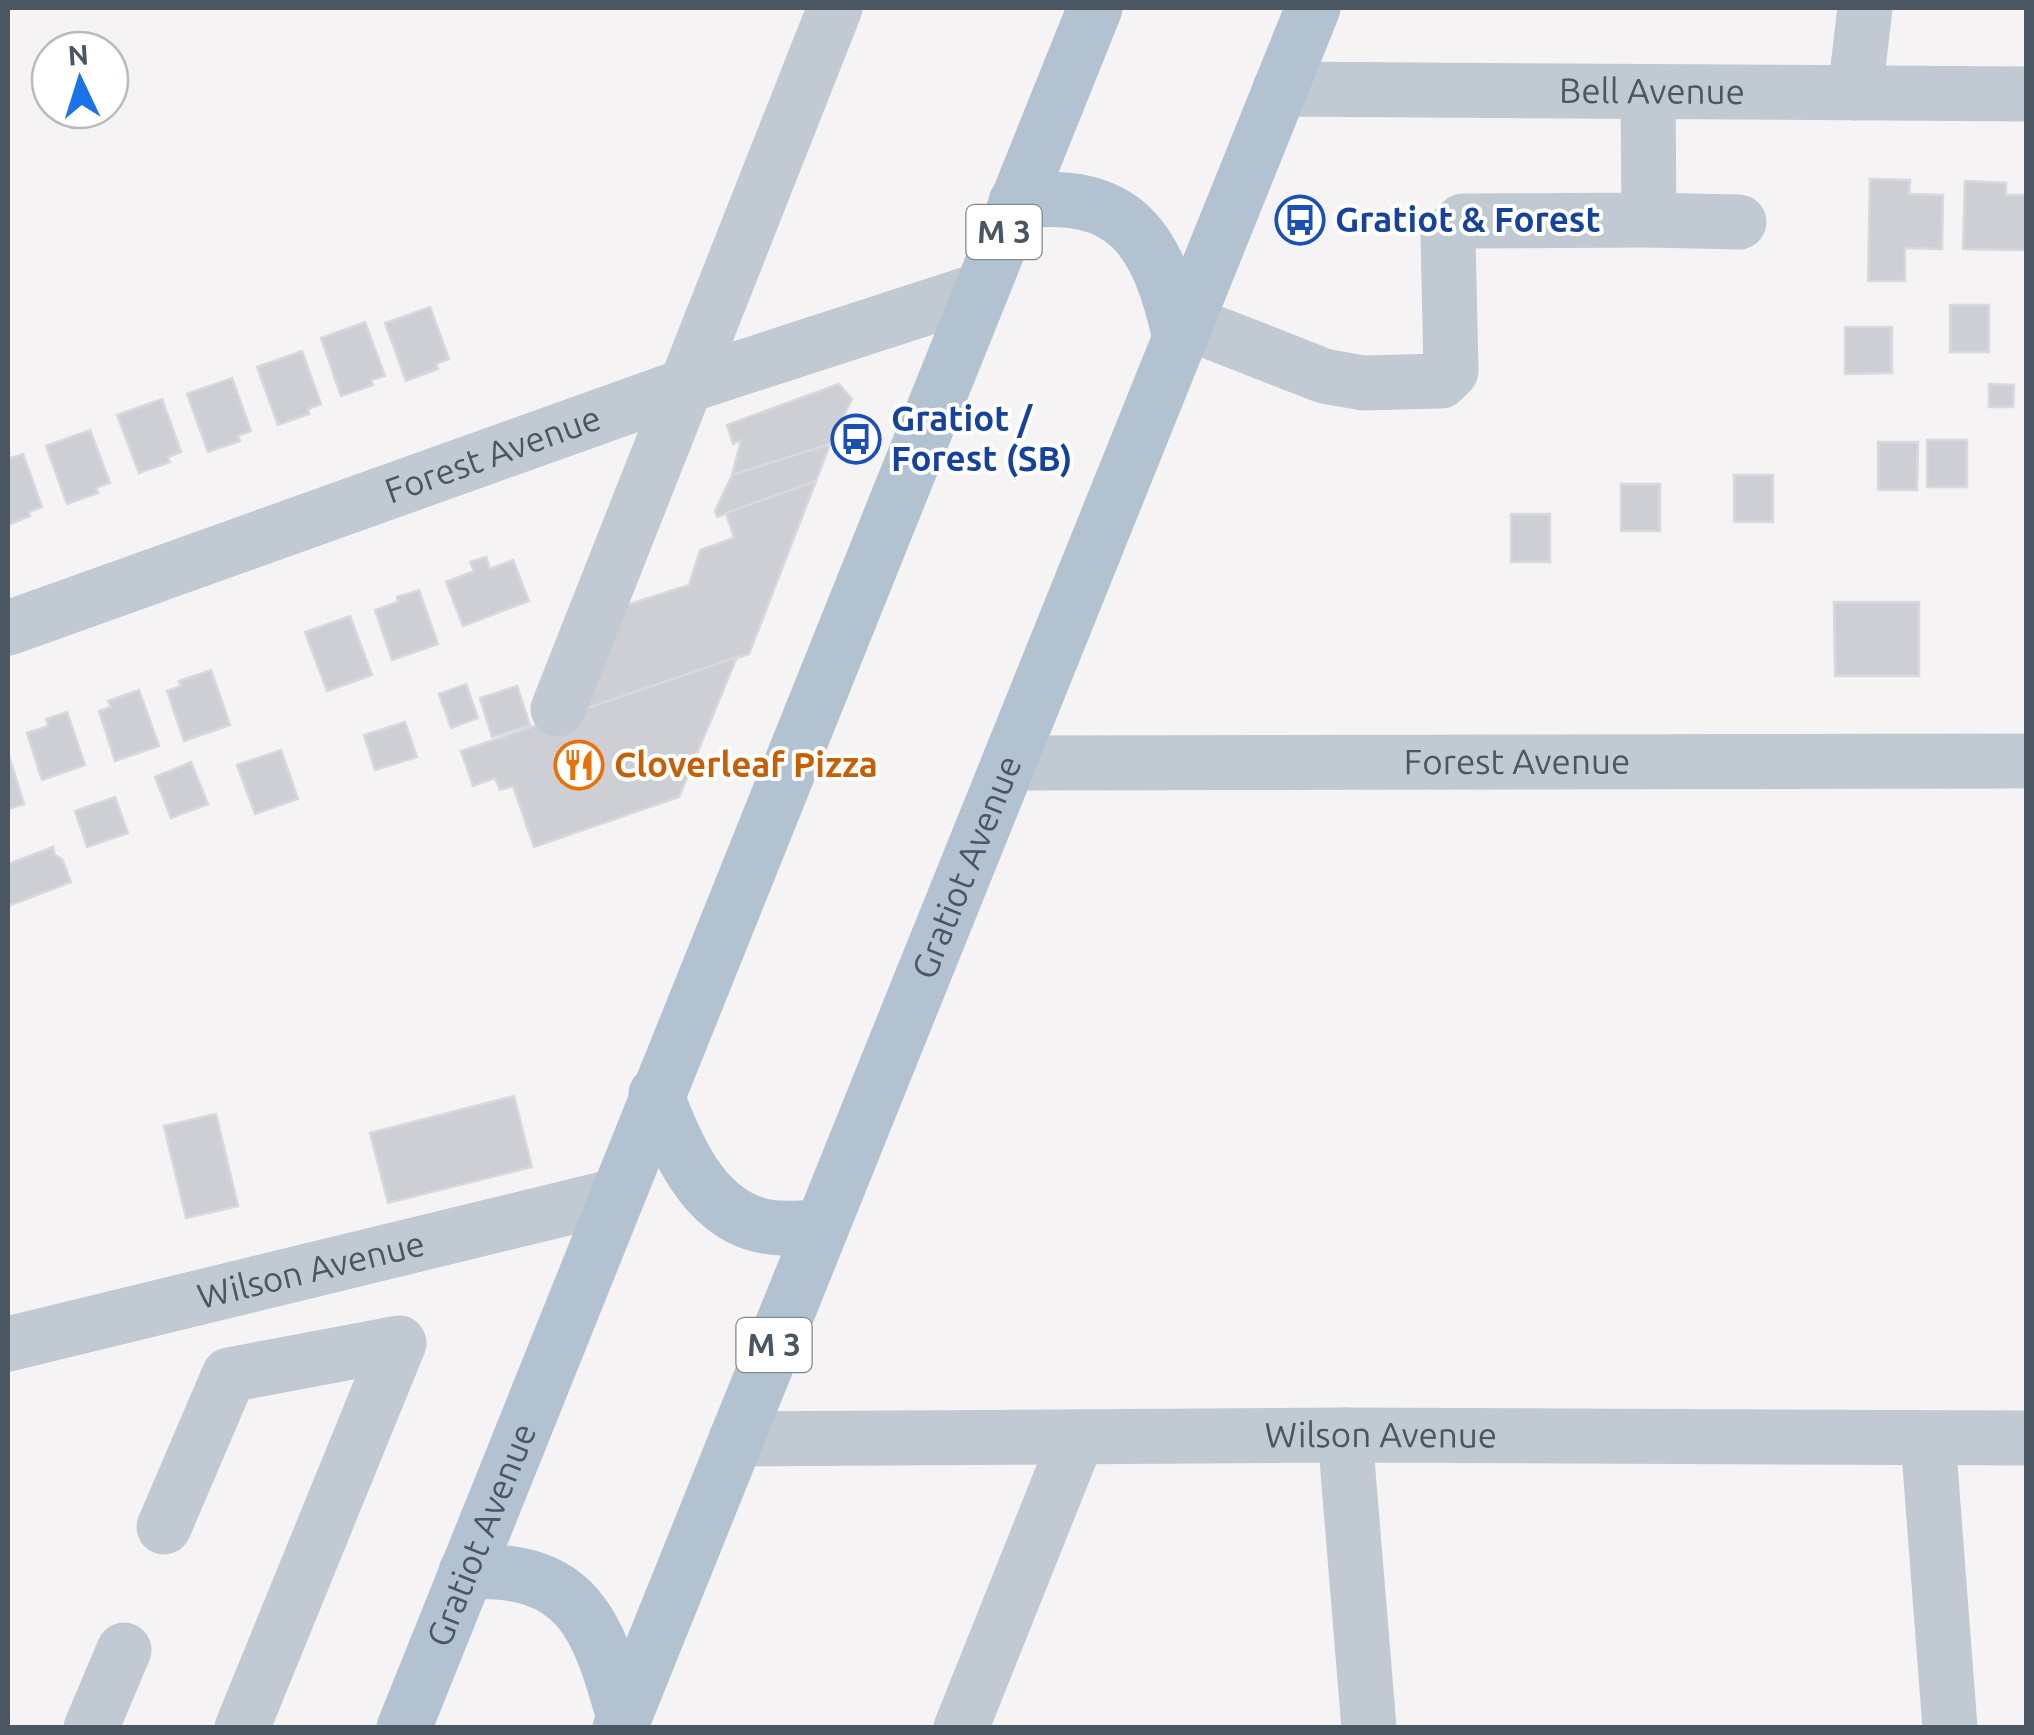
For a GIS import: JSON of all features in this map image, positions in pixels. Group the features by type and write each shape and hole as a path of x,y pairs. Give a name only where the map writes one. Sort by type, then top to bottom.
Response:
{"main road":[{"name":"Gratiot Avenue","path":"404,1728 1094,8"},
{"name":"Gratiot Avenue","path":"622,1723 1312,8"},
{"path":"1016,202 1074,198 1100,206 1121,219 1155,257 1183,330"},
{"path":"656,1094 674,1140 692,1170 710,1194 731,1212 755,1224 783,1229 822,1228"},
{"path":"466,1572 497,1570 528,1576 574,1603 605,1651 622,1723"}],"street":[{"path":"558,708 835,8"},
{"path":"1855,94 1865,8"},
{"name":"Bell Avenue","path":"1280,90 2026,94"},
{"path":"1648,92 1648,220"},
{"path":"1183,330 1324,376 1363,382 1440,380 1451,371 1448,235 1463,221 1739,222"},
{"name":"Forest Avenue","path":"8,628 685,386 981,290"},
{"name":"Forest Avenue","path":"1009,763 2026,761"},
{"name":"Wilson Avenue","path":"8,1344 616,1196"},
{"path":"164,1528 229,1376 221,1292"},
{"path":"229,1376 398,1343 242,1728"},
{"path":"1345,1435 1368,1728"},
{"name":"Wilson Avenue","path":"736,1439 1345,1435 2026,1438"},
{"path":"961,1728 1077,1438"},
{"path":"1928,1439 1950,1728"},
{"path":"91,1728 124,1650"}],"building":[{"path":"1870,179 1910,180 1909,194 1943,195 1942,249 1905,248 1905,281 1868,281"},
{"path":"1965,181 2006,183 2006,195 2026,195 2026,250 1963,249"},
{"path":"1950,305 1989,305 1989,352 1950,352"},
{"path":"430,307 449,359 436,364 438,369 406,381 385,323"},
{"path":"365,322 385,376 371,380 373,385 341,396 321,338"},
{"path":"1845,327 1892,327 1892,373 1845,374"},
{"path":"302,351 321,404 308,409 309,414 278,425 257,367"},
{"path":"232,378 251,431 238,436 240,441 208,452 187,394"},
{"path":"839,384 852,399 830,444 732,475 741,440 733,444 727,425"},
{"path":"1989,384 2014,385 2013,407 1989,407"},
{"path":"162,399 181,452 168,457 170,462 139,473 117,415"},
{"path":"90,430 110,483 96,488 98,493 67,504 46,446"},
{"path":"1927,440 1967,440 1967,487 1927,487"},
{"path":"1878,442 1918,442 1917,490 1878,490"},
{"path":"830,444 816,481 717,517 715,511 732,475"},
{"path":"23,454 42,507 8,525 8,459"},
{"path":"1734,475 1773,475 1773,522 1734,522"},
{"path":"816,481 749,654 573,713 611,610 689,585 700,550 734,538 726,513"},
{"path":"1621,484 1660,484 1660,531 1621,531"},
{"path":"1511,514 1550,514 1550,562 1511,562"},
{"path":"486,557 490,569 513,560 529,601 463,626 446,582 474,571 470,562"},
{"path":"419,590 438,644 392,660 375,610"},
{"path":"1834,602 1919,602 1919,676 1835,676"},
{"path":"350,616 372,675 327,691 305,632"},
{"name":"Cloverleaf Pizza","path":"737,657 679,797 534,847 513,786 500,790 495,778 473,786 461,751"},
{"path":"211,670 230,725 184,741 167,691 181,686 179,681"},
{"path":"466,684 478,718 451,728 439,694"},
{"path":"517,686 530,725 492,737 480,698"},
{"path":"139,690 159,746 115,761 99,711 111,707 108,701"},
{"path":"67,712 85,765 42,780 27,733 48,726 46,719"},
{"path":"405,722 417,757 375,770 364,735"},
{"path":"281,750 298,799 255,814 237,765"},
{"path":"8,753 24,804 8,809"},
{"path":"191,762 208,804 171,818 155,777"},
{"path":"115,797 128,833 87,847 75,811"},
{"path":"53,847 71,882 8,906 8,864"},
{"path":"514,1096 532,1167 388,1203 370,1133"},
{"path":"216,1114 238,1206 186,1218 164,1126"}],"place":[{"name":"Gratiot & Forest","path":"1300,220"},
{"name":"Gratiot / Forest (SB)","path":"856,439"},
{"name":"Cloverleaf Pizza","path":"579,765"}]}
